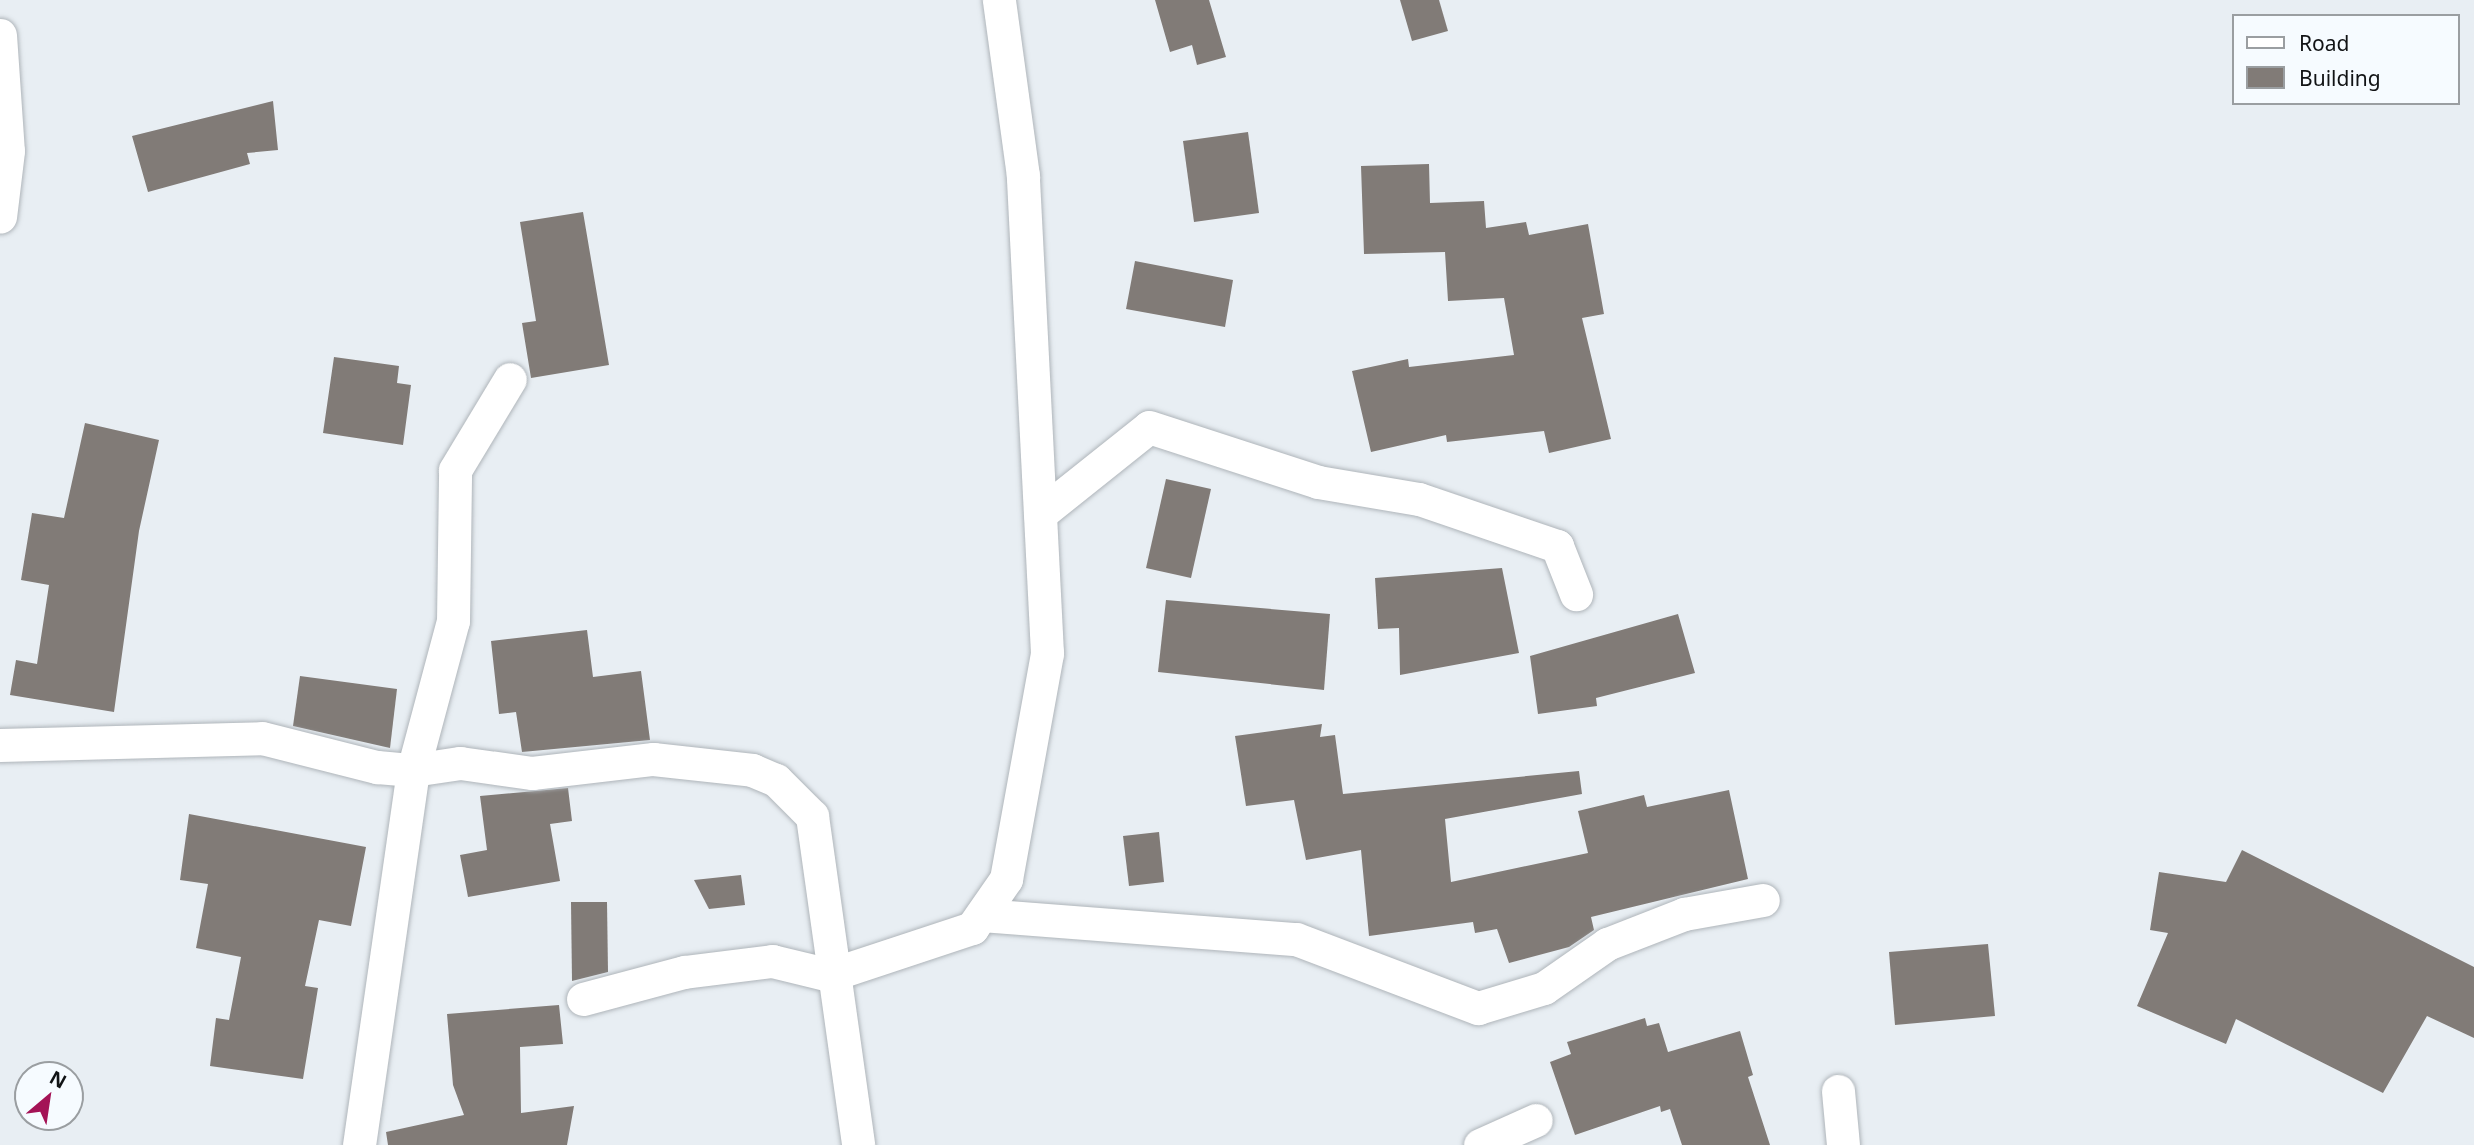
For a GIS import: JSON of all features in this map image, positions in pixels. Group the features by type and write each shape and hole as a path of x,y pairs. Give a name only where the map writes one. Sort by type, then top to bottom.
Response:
{"street":[{"path":"583,999 684,972 772,961 830,975 959,934 982,915 1006,879 1047,653 1023,176 999,0"},
{"path":"0,35 4,153 0,216"},
{"path":"359,1145 414,770 453,621 455,470 510,379"},
{"path":"1040,514 1149,427 1318,482 1419,499 1557,546 1576,594"},
{"path":"0,746 262,738 377,767 414,770 460,763 532,773 653,759 752,770 776,780 812,816 824,872 830,975 858,1145"},
{"path":"982,915 1296,939 1478,1008 1544,988 1607,944 1684,914 1763,900"},
{"path":"1838,1091 1843,1145"},
{"path":"1480,1145 1536,1119"}],"building":[{"path":"1155,0 1209,0 1226,57 1197,65 1192,45 1170,52"},
{"path":"1400,0 1439,0 1448,31 1412,41"},
{"path":"273,101 278,150 247,153 250,164 148,192 132,136"},
{"path":"1248,132 1259,213 1194,222 1183,141"},
{"path":"1429,164 1430,203 1484,201 1486,228 1526,222 1529,235 1588,224 1604,314 1582,318 1611,439 1549,453 1544,431 1447,442 1446,435 1371,452 1352,371 1408,359 1409,367 1514,355 1504,298 1448,301 1445,252 1364,254 1361,166"},
{"path":"583,212 609,365 531,378 522,323 536,321 520,222"},
{"path":"1135,261 1233,280 1225,327 1126,309"},
{"path":"334,357 399,366 397,383 411,385 403,445 323,433"},
{"path":"85,423 159,440 139,531 114,712 10,695 16,660 37,664 49,585 21,580 32,513 64,518"},
{"path":"1166,479 1211,489 1191,578 1146,568"},
{"path":"1502,568 1519,653 1400,675 1399,628 1378,629 1375,578"},
{"path":"1166,600 1330,614 1324,690 1158,672"},
{"path":"1678,614 1695,673 1596,698 1597,706 1538,714 1530,656"},
{"path":"587,630 593,677 641,671 650,740 522,752 516,712 499,714 491,641"},
{"path":"300,676 397,689 390,748 293,726"},
{"path":"1322,724 1320,737 1335,735 1343,794 1579,771 1582,794 1445,819 1451,882 1588,853 1578,811 1644,795 1647,807 1729,790 1748,879 1591,917 1594,930 1569,947 1509,963 1497,929 1475,933 1473,922 1369,936 1361,850 1306,860 1294,800 1246,806 1235,736"},
{"path":"568,788 572,821 550,824 560,881 468,897 460,855 487,850 480,796"},
{"path":"189,814 366,847 351,926 319,920 305,986 318,988 303,1079 210,1066 216,1018 229,1020 241,957 196,948 208,884 180,880"},
{"path":"1159,832 1164,882 1129,886 1123,836"},
{"path":"2242,850 2474,967 2474,1038 2427,1016 2383,1093 2236,1019 2226,1044 2137,1006 2168,933 2150,930 2159,872 2226,882"},
{"path":"741,875 745,905 709,909 694,880"},
{"path":"571,902 607,902 608,972 572,981"},
{"path":"1988,944 1995,1016 1895,1025 1889,952"},
{"path":"559,1005 563,1044 520,1047 521,1113 574,1106 567,1145 388,1145 386,1132 464,1115 453,1085 447,1014"},
{"path":"1645,1018 1647,1026 1659,1023 1668,1052 1740,1031 1753,1075 1748,1077 1770,1145 1682,1145 1670,1109 1661,1112 1660,1106 1575,1135 1550,1062 1571,1054 1567,1042"}]}
